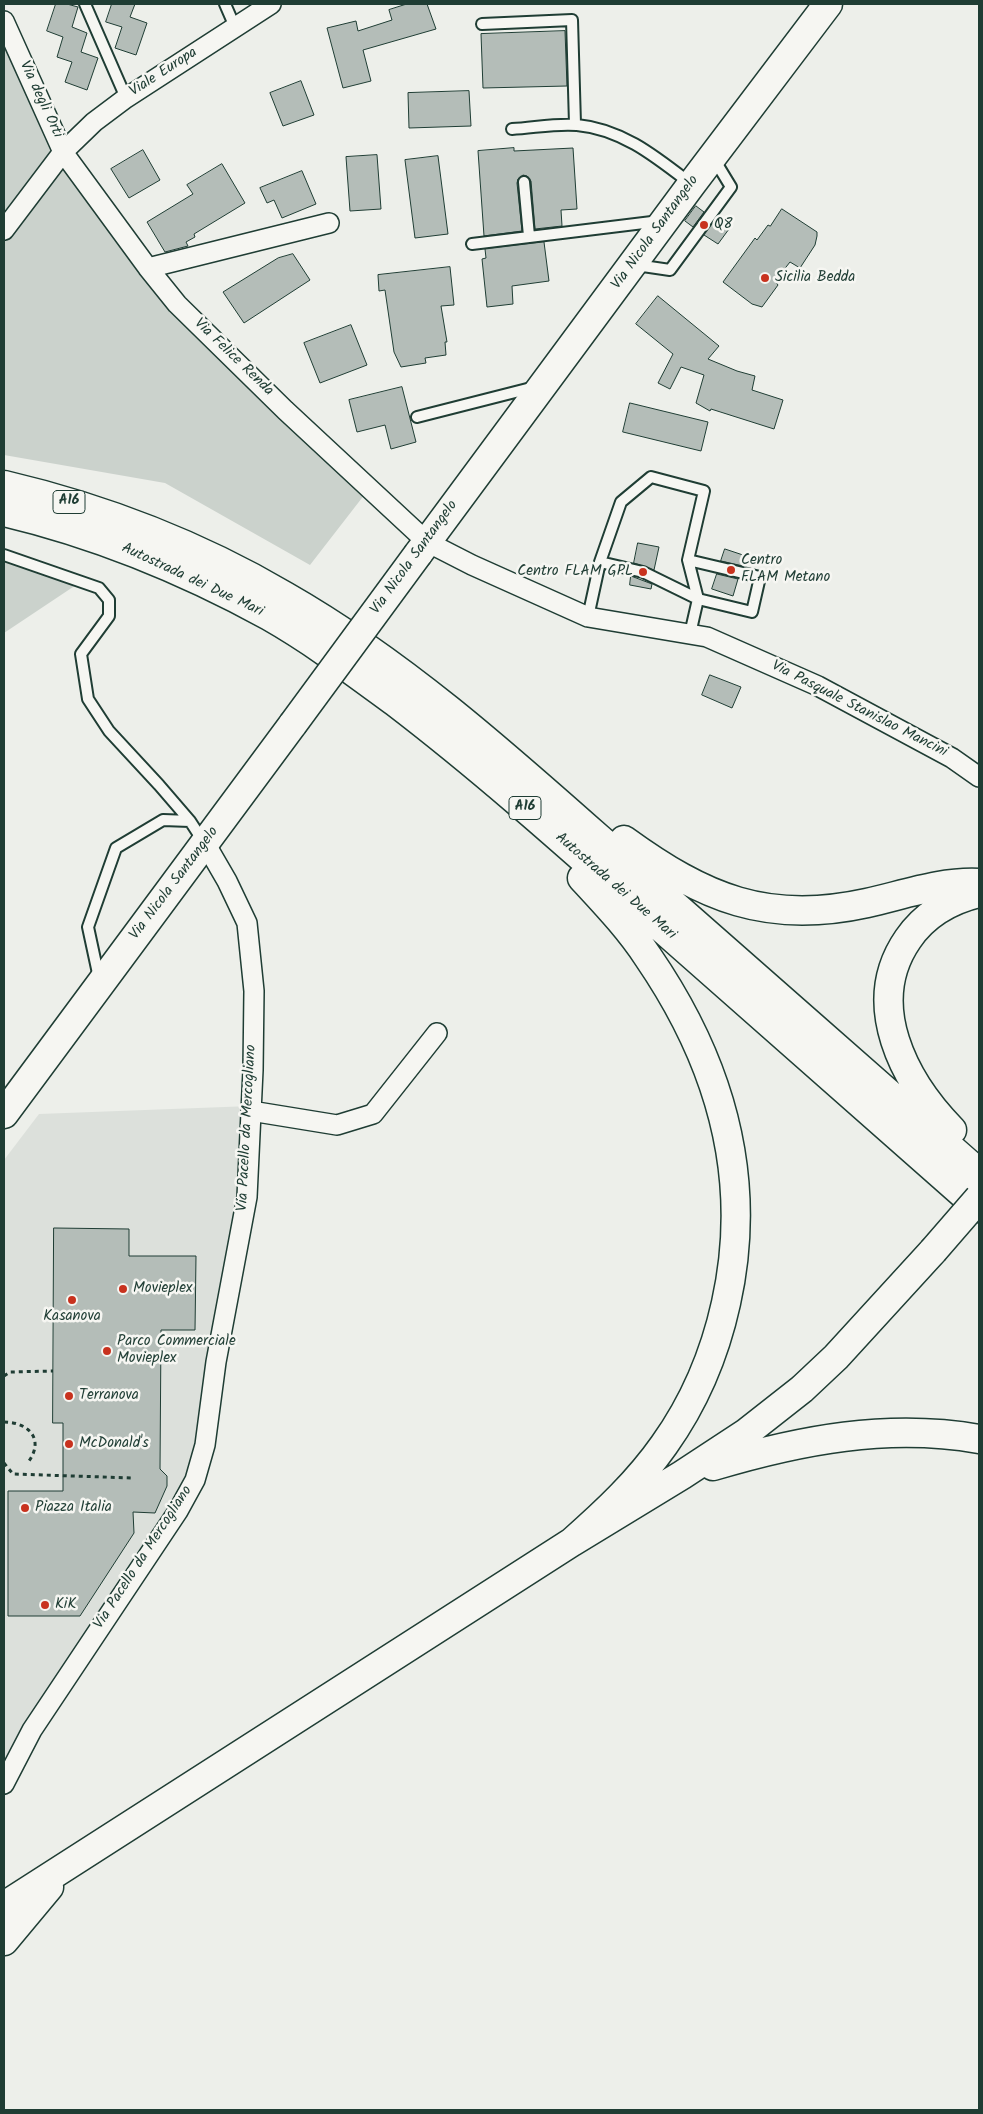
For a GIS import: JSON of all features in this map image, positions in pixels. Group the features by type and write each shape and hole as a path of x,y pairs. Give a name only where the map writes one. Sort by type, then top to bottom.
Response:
{"main road":[{"name":"Via Nicola Santangelo","path":"4,1114 691,184 828,4"},
{"name":"Autostrada dei Due Mari","path":"4,485 34,492 133,524 227,565 286,596 377,656 437,701 546,792 979,1174"},
{"name":"Autostrada dei Due Mari","path":"4,512 80,533 126,549 213,587 271,618 363,678 422,723 528,810 979,1208"},
{"path":"133,524 185,537 233,555 292,585 339,613 385,644 452,695 624,840 662,867 707,891 749,906 797,911 848,907 946,885 979,883"},
{"path":"271,618 358,686 527,828 582,878 627,928 652,963 685,1017 713,1081 731,1146 737,1202 734,1257 729,1289 716,1340 692,1398 664,1445 631,1486 572,1542"},
{"path":"979,893 955,900 938,909 912,933 900,950 892,968 888,1001 894,1040 912,1078 938,1116 979,1154"},
{"path":"8,1904 572,1542 682,1475 746,1433 802,1389 861,1331 979,1198"},
{"path":"682,1475 795,1443 848,1435 908,1432 979,1438"},
{"path":"4,1941 39,1898 83,1855"}],"street":[{"name":"Viale Europa","path":"4,230 63,152 94,122 126,98 271,4"},
{"name":"Via degli Orti","path":"4,21 63,152"},
{"name":"Via Felice Renda","path":"63,152 148,268 177,304 423,548"},
{"path":"148,268 329,223"},
{"name":"Via Pasquale Stanislao Mancini","path":"423,548 472,565 588,617 708,637 818,686 952,758 979,777"},
{"name":"Via Pacello da Mercogliano","path":"4,1784 32,1730 178,1511 195,1480 205,1445 216,1362 247,1197 254,991 247,923 227,881 205,843"},
{"path":"251,1111 337,1125 373,1114 437,1033"}],"lane":[{"path":"85,4 126,98"},
{"path":"225,4 235,27"},
{"path":"482,24 572,20 575,124"},
{"path":"512,129 575,124 602,128 623,136 691,184"},
{"path":"632,265 670,270 704,225 731,187 713,156"},
{"path":"524,182 529,236"},
{"path":"472,244 666,220"},
{"path":"417,417 544,385"},
{"path":"588,617 600,562 621,502 651,477 704,491 688,560 698,599 690,634"},
{"path":"4,555 99,588 109,600 110,616 81,654 88,699 109,731 190,821 205,843"},
{"path":"600,562 643,572 698,599 752,612 760,577 688,560"},
{"path":"101,983 88,927 116,848 163,820 190,821"}],"path":[{"path":"4,1376 10,1372 53,1371"},
{"path":"4,1422 16,1422 23,1425 33,1435 35,1446 29,1461"},
{"path":"4,1463 13,1474 134,1478"}],"shaded area":[{"path":"4,37 161,296 365,494 310,565 165,483 4,455"},
{"path":"4,555 79,583 4,633"},
{"path":"251,1106 195,1480 4,1784 4,1160 39,1114"}],"building":[{"path":"56,4 78,7 72,27 87,33 81,52 98,58 87,90 65,82 72,62 57,57 63,37 47,31"},
{"path":"112,4 135,4 130,17 147,23 136,55 115,48 122,27 106,22"},
{"path":"407,4 427,4 436,29 363,50 371,81 343,88 327,28 356,21 358,31 392,20 389,10"},
{"path":"565,31 567,86 483,88 481,34"},
{"path":"301,81 314,115 283,126 270,93"},
{"path":"469,91 471,126 409,128 408,93"},
{"path":"514,148 514,151 573,148 577,209 561,210 562,226 535,229 531,181 527,176 523,175 518,179 517,183 522,231 484,236 478,151"},
{"path":"143,150 160,180 129,198 111,169"},
{"path":"377,155 381,209 350,211 346,157"},
{"path":"438,156 448,234 415,238 405,160"},
{"path":"222,164 245,203 194,234 195,237 186,242 188,246 165,252 147,222 193,194 187,185"},
{"path":"302,171 316,204 282,218 274,200 267,203 260,188"},
{"path":"696,206 704,212 693,227 685,221"},
{"path":"782,209 817,232 817,236 815,245 800,268 790,262 775,281 778,285 762,307 752,304 723,282 755,238 757,240"},
{"path":"715,220 729,229 718,244 704,235"},
{"path":"544,242 549,281 512,286 513,304 487,307 482,259 486,258 485,249"},
{"path":"293,254 310,280 244,323 223,292 278,258"},
{"path":"450,267 454,305 441,306 447,342 445,342 446,355 425,358 426,363 401,367 394,352 385,290 379,291 378,275"},
{"path":"658,296 719,346 708,359 755,376 752,390 783,400 774,429 711,409 710,411 696,403 704,375 681,367 670,389 658,383 673,354 636,324"},
{"path":"351,325 367,365 320,383 304,343"},
{"path":"402,387 416,442 391,449 385,425 357,432 349,400"},
{"path":"630,403 708,422 701,451 623,432"},
{"path":"638,543 659,547 654,570 634,563"},
{"path":"725,549 746,556 743,566 721,561"},
{"path":"717,574 738,579 733,596 712,589"},
{"path":"631,576 652,584 651,589 630,585"},
{"path":"710,675 741,687 732,708 702,695"},
{"name":"Parco Commerciale Movieplex","path":"54,1228 129,1229 129,1256 196,1256 195,1330 161,1330 160,1469 167,1476 167,1486 155,1513 133,1512 134,1533 80,1616 8,1616 8,1491 63,1491 63,1423 53,1423"}],"place":[{"name":"Q8","path":"704,225"},
{"name":"Sicilia Bedda","path":"765,278"},
{"name":"Centro FLAM Metano","path":"731,570"},
{"name":"Centro FLAM GPL","path":"643,572"},
{"name":"Movieplex","path":"123,1289"},
{"name":"Kasanova","path":"72,1300"},
{"name":"Parco Commerciale Movieplex","path":"107,1351"},
{"name":"Terranova","path":"69,1396"},
{"name":"McDonald's","path":"69,1444"},
{"name":"Piazza Italia","path":"25,1508"},
{"name":"KiK","path":"45,1605"}]}
